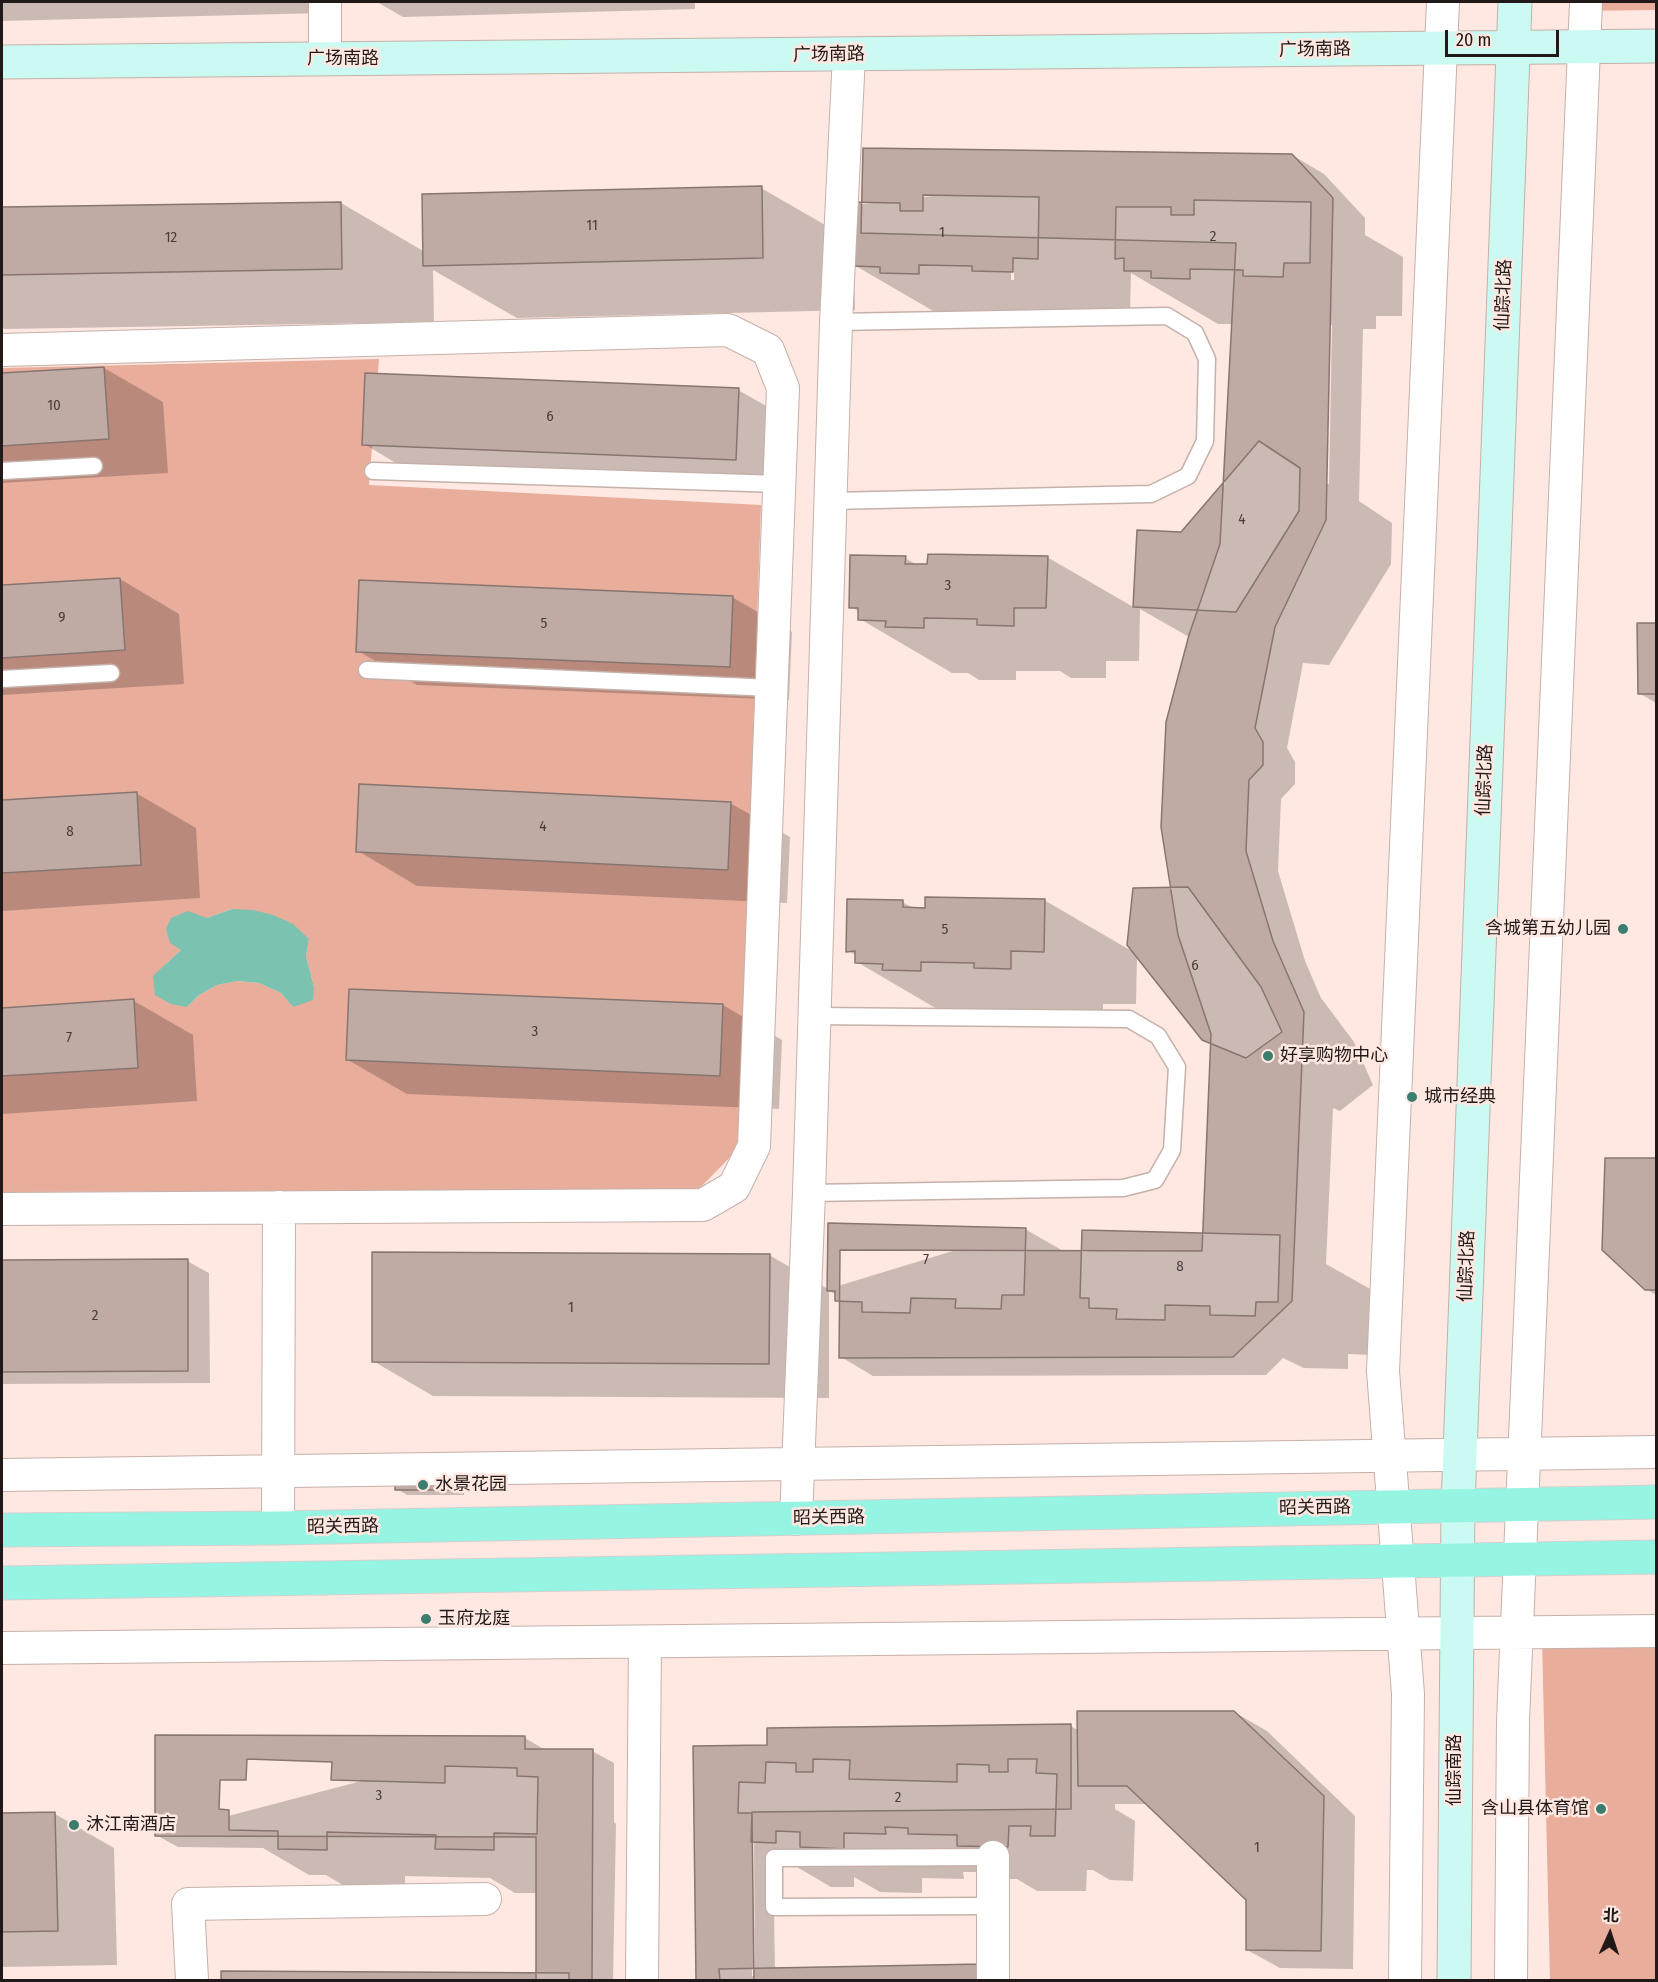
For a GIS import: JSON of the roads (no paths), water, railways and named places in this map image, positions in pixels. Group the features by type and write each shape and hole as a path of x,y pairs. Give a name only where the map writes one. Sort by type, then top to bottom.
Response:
{"main road":[{"name":"仙踪北路","path":"1457,1559 1515,2"},
{"name":"广场南路","path":"2,62 1656,46"},
{"name":"昭关西路","path":"2,1530 279,1528 1656,1502"},
{"path":"2,1583 1656,1557"},
{"name":"仙踪南路","path":"1454,1980 1457,1559"}],"street":[{"path":"325,2 325,59"},
{"path":"1406,1980 1408,1694 1383,1371 1443,2"},
{"path":"1511,1980 1513,1720 1586,2"},
{"path":"796,1519 815,1016 836,322 849,55"},
{"path":"2,350 728,330 768,350 783,388 754,1146 734,1187 703,1205 2,1209"},
{"path":"279,1207 279,1528"},
{"path":"2,1475 1656,1452"},
{"path":"2,1648 1656,1631"},
{"path":"642,1980 645,1642"},
{"path":"993,1857 993,1980"},
{"path":"192,1980 188,1904 484,1899"}],"lane":[{"path":"830,501 1151,494 1188,476 1205,441 1207,359 1195,333 1167,316 836,322"},
{"path":"2,471 94,466"},
{"path":"373,471 780,484"},
{"path":"367,670 772,688"},
{"path":"2,679 111,673"},
{"path":"809,1193 1123,1188 1155,1180 1172,1150 1177,1067 1158,1036 1129,1019 815,1016"},
{"path":"993,1857 774,1858 774,1907 993,1906"}],"water":[{"path":"232,909 253,910 273,915 293,924 309,939 306,956 314,987 313,1000 293,1007 281,993 259,983 237,981 217,985 199,995 187,1007 171,1004 155,995 153,976 181,950 170,943 166,929 171,918 188,911 207,918"}],"place":[{"name":"含城第五幼儿园","path":"1623,929"},
{"name":"好享购物中心","path":"1268,1056"},
{"name":"城市经典","path":"1412,1097"},
{"name":"水景花园","path":"423,1485"},
{"name":"玉府龙庭","path":"426,1619"},
{"name":"含山县体育馆","path":"1601,1809"},
{"name":"沐江南酒店","path":"74,1825"}]}
